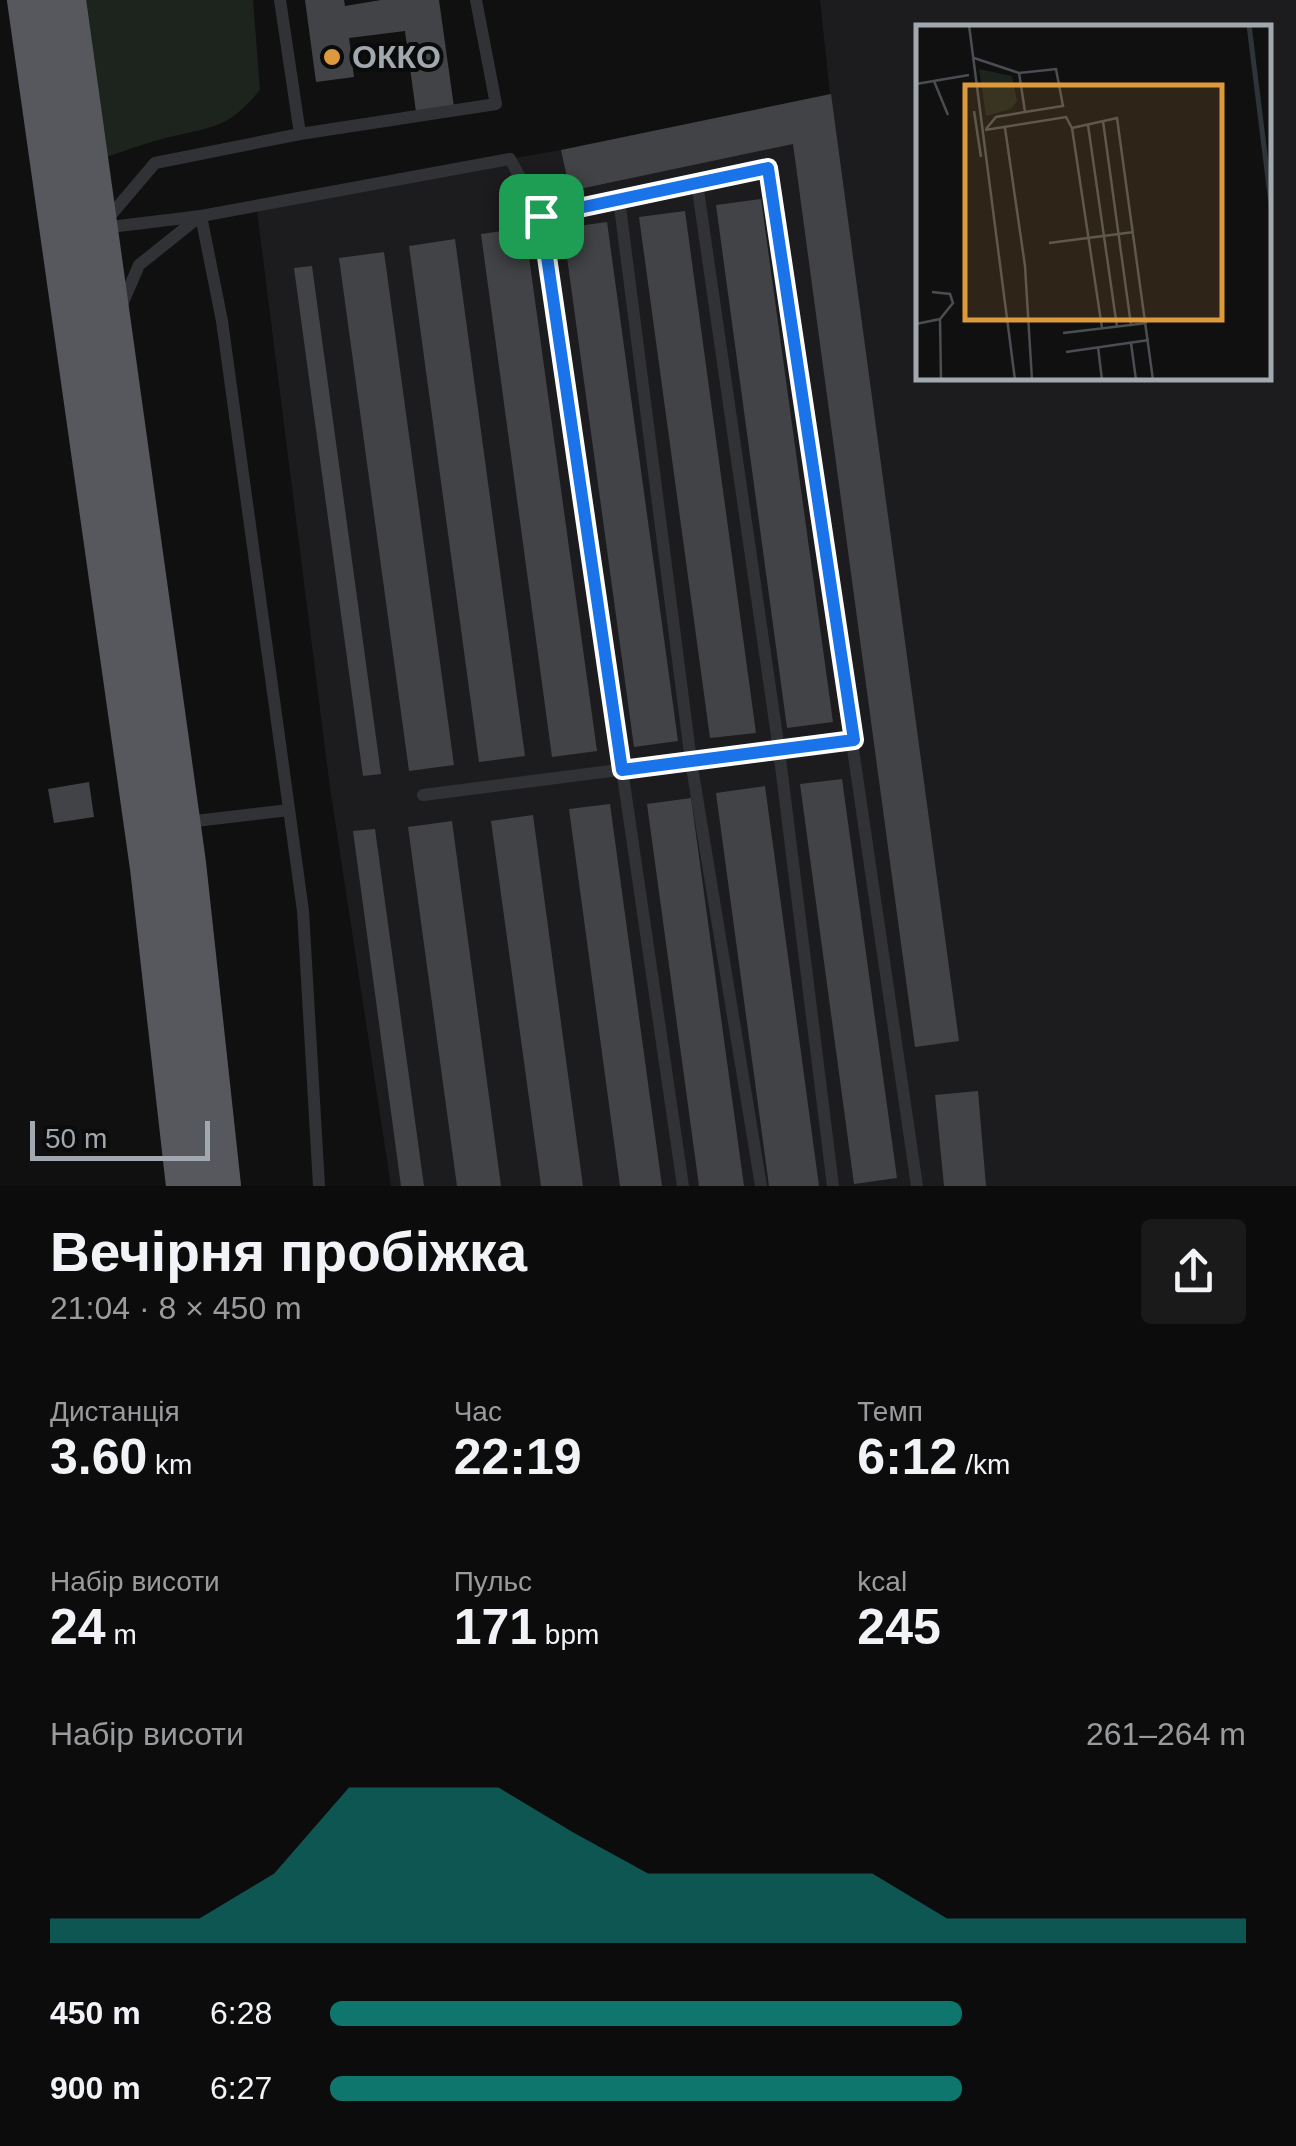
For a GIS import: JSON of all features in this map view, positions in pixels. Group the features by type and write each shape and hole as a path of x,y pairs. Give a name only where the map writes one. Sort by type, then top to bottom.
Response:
{"highway":[{"path":"27,0 150,868 186,1186"},
{"path":"66,0 181,823 221,1186"}],"lane":[{"path":"280,0 300,134"},
{"path":"99,229 156,164 300,134 496,104 476,0"},
{"path":"99,229 201,216 510,159 541,216 682,1186"},
{"path":"541,216 768,168 917,1186"},
{"path":"697,183 779,750 833,1186"},
{"path":"619,199 691,761 761,1186"},
{"path":"112,326 139,266 201,216"},
{"path":"201,216 222,321 303,912 319,1186"},
{"path":"423,796 854,740"},
{"path":"181,823 289,810"}],"shaded area":[{"path":"81,0 253,0 260,90 222,123 106,157"},
{"path":"820,0 1296,0 1296,1186 391,1186 330,788 256,203 561,150 830,94"}],"building":[{"name":"ОККО","path":"305,0 344,0 345,6 381,0 439,0 454,107 416,112 405,31 349,38 354,77 316,82"},
{"path":"831,94 959,1041 915,1047 793,144 570,191 561,150"},
{"path":"761,199 833,722 787,728 716,205"},
{"path":"685,211 756,733 710,738 639,217"},
{"path":"607,222 678,741 634,747 563,228"},
{"path":"525,228 597,751 552,757 481,234"},
{"path":"455,239 525,756 479,762 409,246"},
{"path":"384,252 454,765 409,771 339,258"},
{"path":"312,266 381,774 363,776 294,268"},
{"path":"842,779 897,1178 854,1184 800,784"},
{"path":"89,782 94,817 54,823 48,789"},
{"path":"765,786 819,1186 769,1186 716,793"},
{"path":"691,798 744,1186 699,1186 647,804"},
{"path":"610,804 662,1186 620,1186 569,809"},
{"path":"533,815 583,1186 541,1186 491,821"},
{"path":"452,821 501,1186 457,1186 408,827"},
{"path":"375,829 424,1186 401,1186 353,831"},
{"path":"978,1091 986,1186 944,1186 935,1095"}],"place":[{"name":"ОККО","path":"332,57"}],"route":[{"path":"768,168 854,740 622,770 541,216 768,168"}]}
